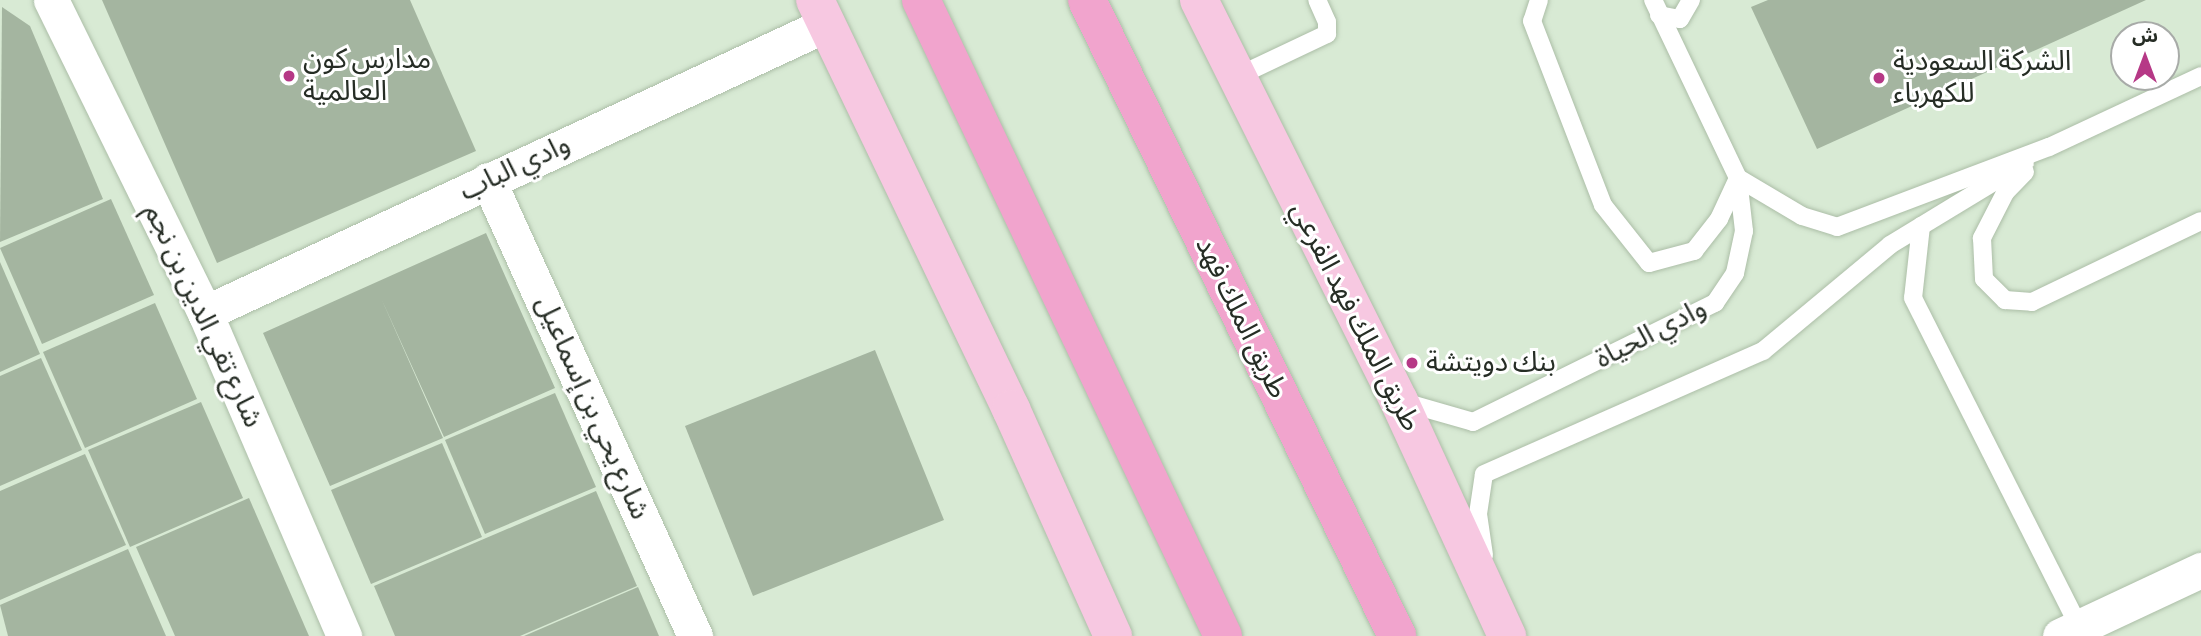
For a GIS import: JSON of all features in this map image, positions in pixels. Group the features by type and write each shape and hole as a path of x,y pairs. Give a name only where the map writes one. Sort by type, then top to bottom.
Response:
{"highway":[{"path":"914,0 952,69"},
{"path":"921,0 1223,636"},
{"name":"طريق الملك فهد","path":"1087,0 1397,636"},
{"path":"1093,0 1105,38"}],"main road":[{"name":"طريق الملك فهد الفرعي","path":"1199,0 1234,78 1399,401 1507,636"},
{"path":"820,12 1011,409 1112,636"}],"street":[{"name":"شارع تقي الدين بن نجم","path":"51,0 205,313 344,636"},
{"name":"وادي الباب","path":"205,313 488,180 820,12"},
{"name":"شارع يحي بن إسماعيل","path":"488,180 695,636"},
{"path":"2070,632 2201,570"}],"lane":[{"path":"1234,78 1327,34 1327,22 1317,0"},
{"path":"1539,0 1532,20 1603,205 1649,263 1695,251 1719,219 1738,178 1802,216 1836,227 2049,147 2201,76"},
{"path":"1656,8 1680,19 1691,0"},
{"name":"وادي الحياة","path":"1399,401 1473,422 1715,303 1735,273 1744,231 1738,178 1656,8"},
{"path":"2049,147 2005,193 1982,238 1984,279 2005,300 2032,302 2201,221"},
{"path":"1489,597 1478,514 1484,474 1763,351 1890,245 1972,199 2049,147"},
{"path":"1920,226 1913,298 2070,632"}],"building":[{"name":"مدارس كون العالمية","path":"102,0 410,0 476,151 217,263"},
{"name":"الشركة السعودية للكهرباء","path":"1768,0 2146,0 1817,149 1751,7"},
{"path":"2,7 30,26 103,199 0,242"},
{"path":"111,199 154,295 42,344 0,248"},
{"path":"486,233 555,388 444,437 381,298 443,438 330,486 263,333"},
{"path":"0,262 40,354 0,372"},
{"path":"155,303 197,399 85,448 43,352"},
{"path":"875,350 944,520 753,596 685,426"},
{"path":"41,358 82,450 0,486 0,376"},
{"path":"555,393 596,487 485,534 445,440"},
{"path":"201,402 243,498 130,547 88,450"},
{"path":"442,443 482,537 371,584 331,490"},
{"path":"85,454 126,545 0,600 0,491"},
{"path":"596,491 637,586 520,636 395,636 374,586"},
{"path":"249,498 309,636 175,636 136,547"},
{"path":"128,549 166,636 8,636 0,605"},
{"path":"638,587 659,636 524,636"}],"place":[{"name":"مدارس كون العالمية","path":"289,76"},
{"name":"الشركة السعودية للكهرباء","path":"1879,78"},
{"name":"بنك دويتشة","path":"1412,363"}]}
